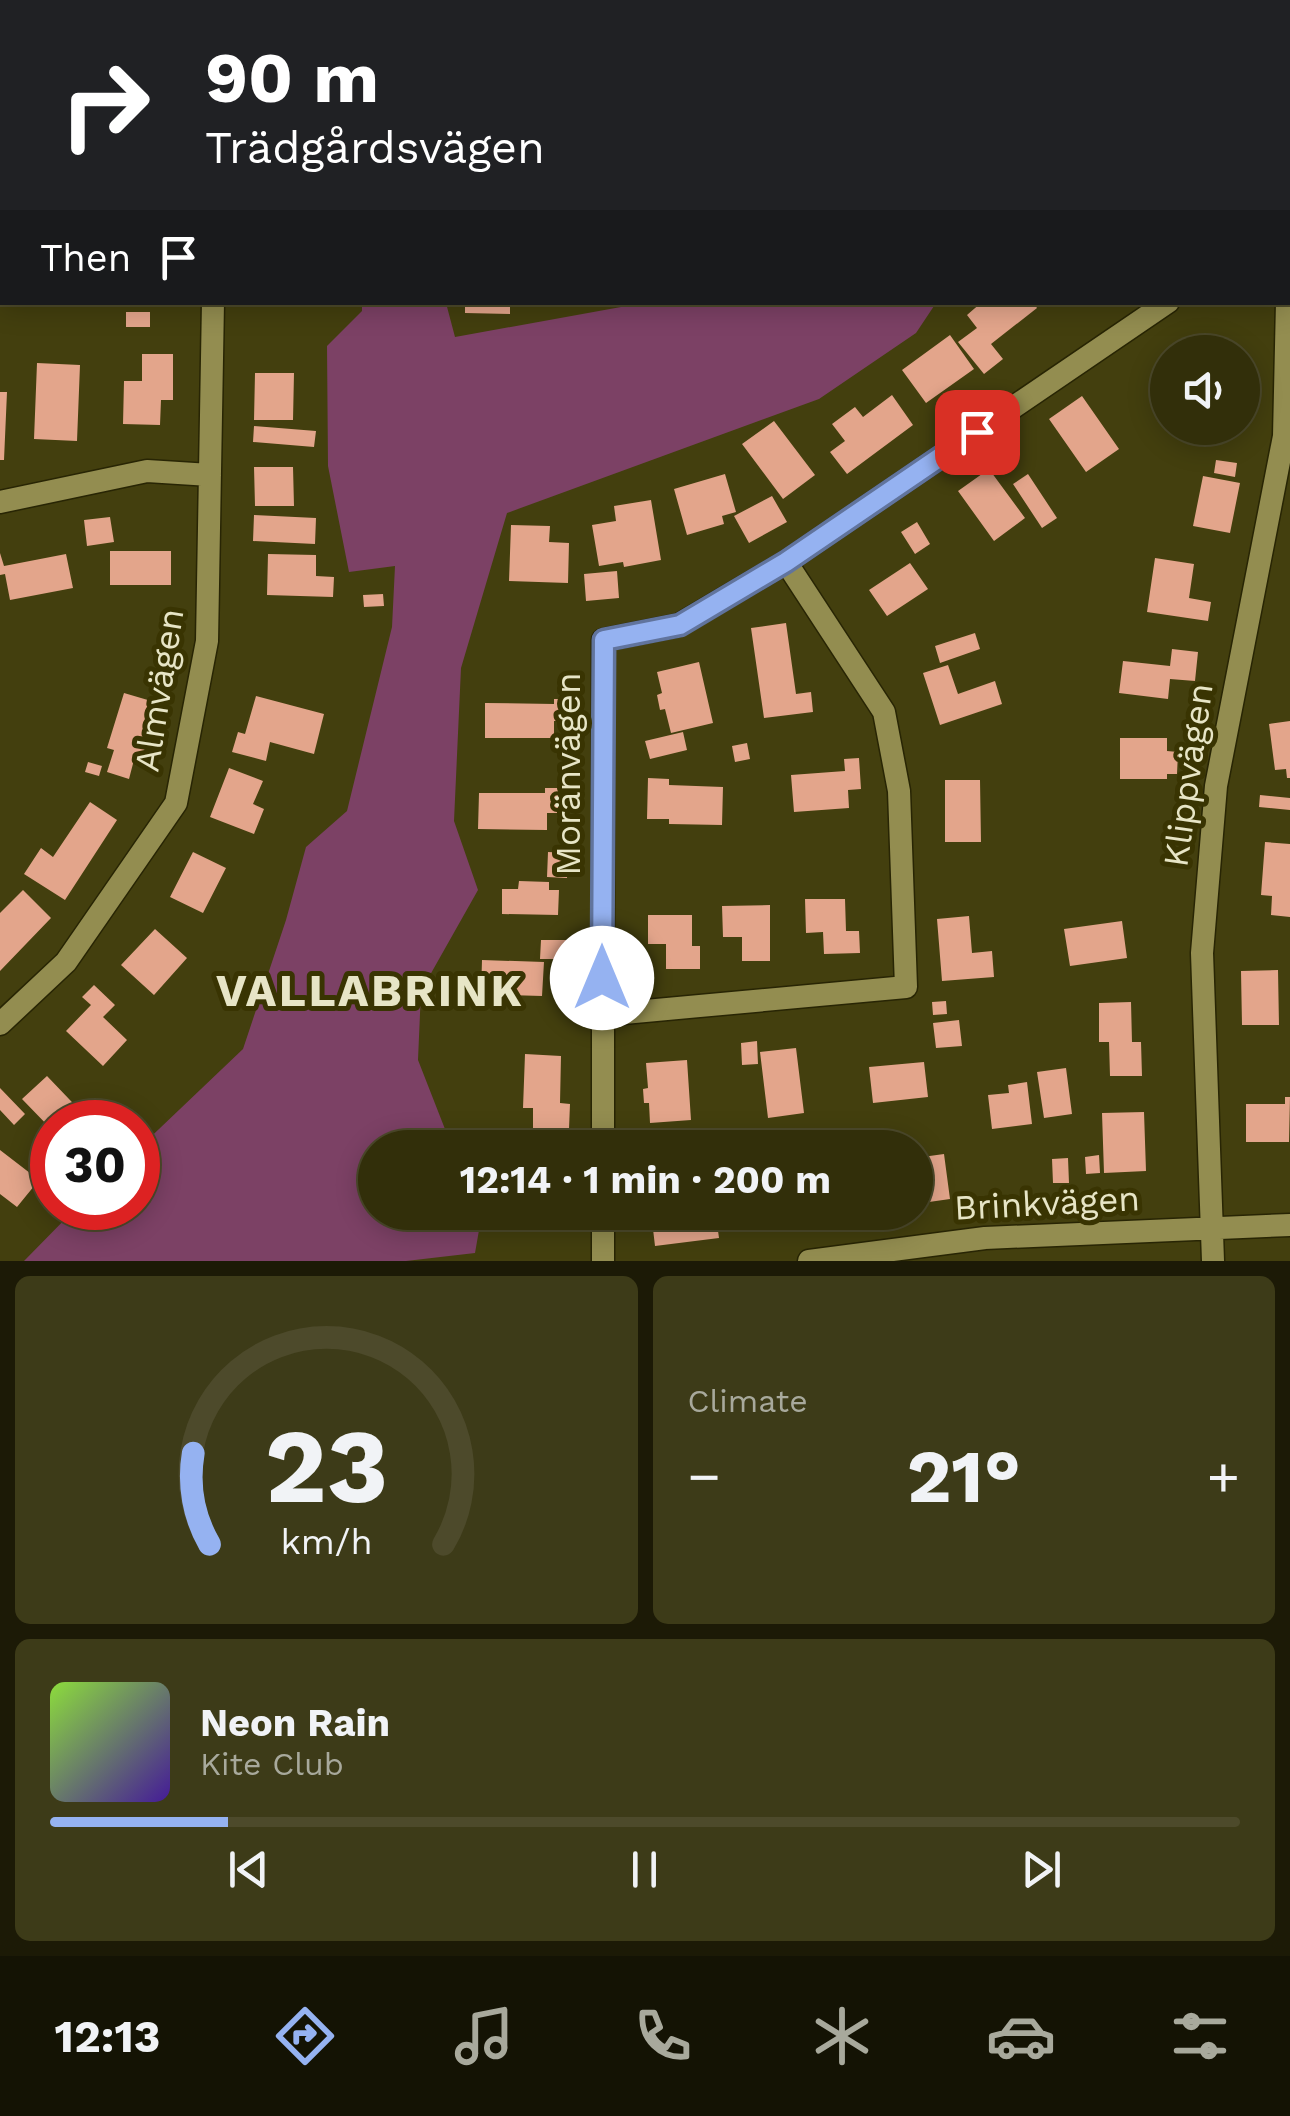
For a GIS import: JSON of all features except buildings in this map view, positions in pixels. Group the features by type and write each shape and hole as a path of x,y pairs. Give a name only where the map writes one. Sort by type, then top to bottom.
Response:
{"street":[{"name":"Almvägen","path":"0,1024 66,962 176,803 207,642 214,305"},
{"path":"602,1015 906,987 899,791 884,712 786,562 1164,305"},
{"name":"Klippvägen","path":"1213,1261 1202,953 1216,786 1284,436 1287,305"},
{"path":"0,502 147,471 210,475"},
{"name":"Moränvägen","path":"603,1130 604,640 680,625 786,562"},
{"name":"Brinkvägen","path":"809,1261 985,1238 1290,1225"},
{"path":"603,1230 604,1261"}],"shaded area":[{"path":"362,305 447,305 455,337 632,305 935,305 916,333 819,399 507,513 461,668 454,821 478,890 421,991 418,1060 445,1130 358,1130 358,1230 479,1230 475,1253 406,1261 24,1261 54,1230 160,1230 160,1128 243,1049 306,847 347,811 392,627 395,566 349,572 328,466 327,346 362,311"}],"district":[{"name":"VALLABRINK","path":"370,990"}],"route":[{"path":"602,978 604,640 680,625 786,562 977,432"}]}
